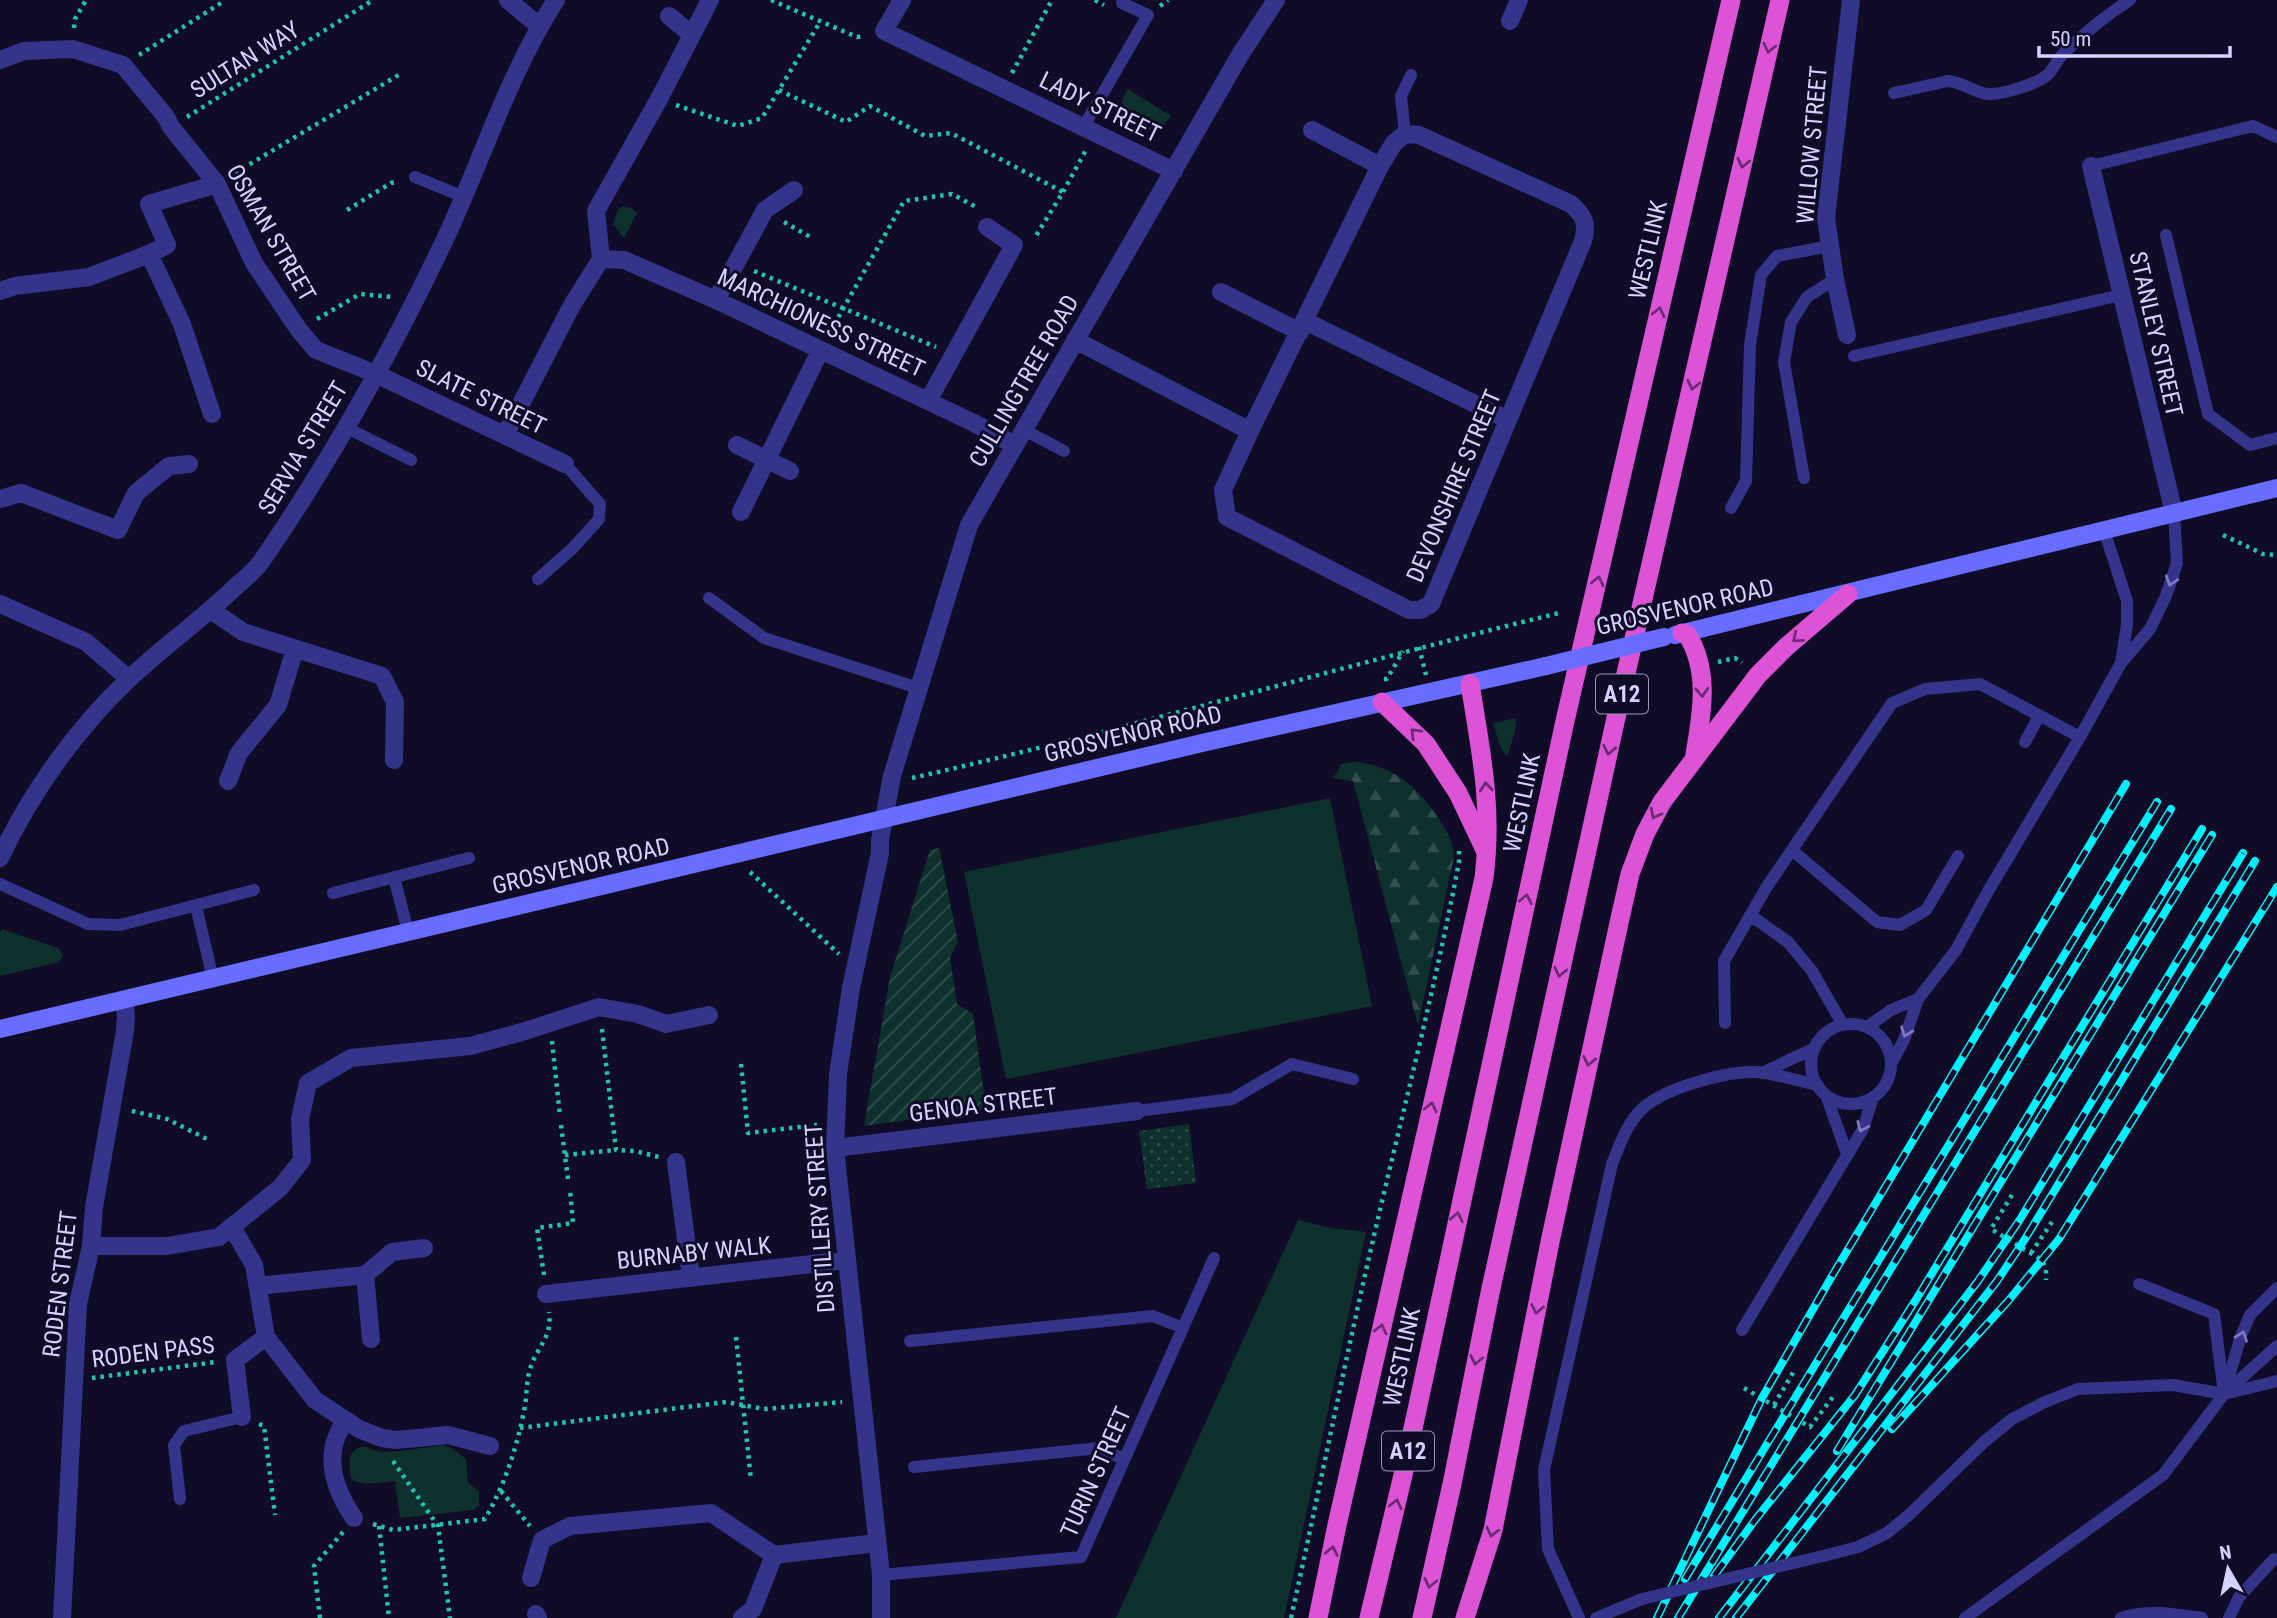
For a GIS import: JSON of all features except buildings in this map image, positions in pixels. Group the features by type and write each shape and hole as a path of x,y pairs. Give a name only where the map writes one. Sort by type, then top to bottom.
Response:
{"highway":[{"name":"WESTLINK","path":"1369,1618 1403,1475 1565,721 1731,0"},
{"name":"A12","path":"1422,1618 1616,717 1780,0"},
{"path":"1465,1618 1493,1530 1550,1242 1630,874 1645,834 1662,802 1758,675 1848,594"},
{"path":"1673,635 1687,634 1701,667 1703,699 1695,758"},
{"path":"1318,1618 1488,854 1486,781 1470,684"},
{"path":"1382,702 1426,744 1458,793 1488,854"}],"main road":[{"name":"GROSVENOR ROAD","path":"0,1029 886,817 1546,666 2277,488"}],"street":[{"path":"508,0 539,26"},
{"name":"SERVIA STREET","path":"0,858 37,792 91,719 129,679 211,610 258,566 347,428 376,374 464,197 524,52 556,0"},
{"path":"505,435 572,305 601,259 597,211 710,0"},
{"path":"884,31 902,0"},
{"name":"CULLINGTREE ROAD","path":"886,817 890,783 969,525 1240,55 1276,0"},
{"path":"1510,21 1519,0"},
{"name":"WILLOW STREET","path":"1847,335 1826,218 1851,0"},
{"path":"670,16 692,34"},
{"name":"LADY STREET","path":"884,31 1174,170"},
{"path":"0,60 24,51 73,49 123,65"},
{"name":"OSMAN STREET","path":"123,65 217,184 254,263 299,330 316,350 376,374"},
{"path":"1312,130 1380,166"},
{"path":"1075,340 1250,431 1380,166 1394,143 1405,134"},
{"name":"DEVONSHIRE STREET","path":"1250,431 1223,490 1227,517 1409,610 1420,610 1431,604 1588,226 1582,214 1571,204 1419,135 1405,134"},
{"name":"STANLEY STREET","path":"2091,166 2174,513"},
{"path":"0,291 15,286 89,277 167,246 149,204 217,184"},
{"path":"716,300 765,210 794,190"},
{"path":"928,401 1014,245 987,227"},
{"path":"149,254 182,324 212,414"},
{"name":"MARCHIONESS STREET","path":"601,259 624,260 716,300 974,423 1020,438"},
{"path":"1221,292 1508,420"},
{"path":"741,512 820,351"},
{"name":"SLATE STREET","path":"376,374 565,464"},
{"path":"737,445 790,471"},
{"path":"0,499 21,493 118,530 136,493 169,466 189,464"},
{"path":"0,604 86,642 129,679"},
{"path":"211,610 243,632 382,676 395,702 394,760"},
{"path":"228,781 239,753 278,705 295,649"},
{"name":"DISTILLERY STREET","path":"881,1618 881,1576 835,1148 838,1074 855,968 886,817"},
{"name":"RODEN STREET","path":"62,1618 78,1304 91,1246 94,1207 125,1031 124,1000"},
{"path":"91,1246 167,1246 219,1237 280,1188 302,1160 300,1119 308,1083 351,1059 470,1046 599,1007 638,1014 666,1024 709,1015"},
{"name":"GENOA STREET","path":"835,1148 1137,1111"},
{"path":"676,1162 691,1278"},
{"path":"232,1227 254,1265 266,1337 314,1400 359,1429 382,1438 396,1440 447,1435 490,1446"},
{"path":"258,1286 365,1275 392,1252 424,1248"},
{"name":"BURNABY WALK","path":"546,1294 847,1260"},
{"path":"365,1275 371,1339"},
{"path":"242,1417 235,1360 266,1337"},
{"path":"344,1419 333,1447 334,1474 342,1502 354,1518"},
{"path":"531,1578 542,1540 570,1526 711,1513 774,1555 876,1543"},
{"path":"742,1618 753,1609 774,1555"}],"lane":[{"path":"1894,93 1948,81 1991,94 2034,83 2048,75 2060,57 2106,16 2130,0"},
{"path":"1090,129 1148,15 1122,4"},
{"path":"1405,134 1401,96 1411,75"},
{"path":"2091,166 2253,126 2277,137"},
{"path":"415,177 464,197"},
{"path":"2166,235 2208,414 2250,445 2277,438"},
{"path":"1731,508 1746,481 1750,345 1761,275 1777,256 1830,246"},
{"path":"1804,478 1784,362 1791,322 1807,297 1835,279"},
{"path":"1854,356 2122,295"},
{"path":"347,428 411,460"},
{"path":"1020,438 1064,451"},
{"path":"538,579 573,548 599,519 600,504 565,464"},
{"path":"1891,1064 1904,1040 1919,999 1956,950 2121,663 2150,629 2166,596 2177,563 2174,513"},
{"path":"2104,530 2127,601 2127,625 2121,663"},
{"path":"709,598 764,638 918,688"},
{"path":"1725,1023 1724,961 1750,915 1892,703 1925,689 1980,684 2080,737"},
{"path":"2025,742 2039,716"},
{"path":"1793,851 1877,922 1900,925 1926,910 1958,856"},
{"path":"333,892 469,858"},
{"path":"394,877 408,932"},
{"path":"0,884 88,924 120,925 254,890"},
{"path":"196,906 213,979"},
{"path":"1750,915 1788,942 1812,971 1843,1025"},
{"path":"1867,1027 1891,1010 1919,999"},
{"path":"1579,1618 1548,1549 1544,1470 1612,1164 1625,1130 1643,1108 1678,1087 1730,1075 1762,1073 1822,1090 1837,1101 1850,1104 1863,1102 1884,1088 1889,1076 1890,1052 1877,1033 1855,1024 1831,1029 1821,1037 1811,1061 1812,1073 1822,1090 1847,1154"},
{"path":"1762,1073 1815,1048"},
{"path":"1137,1111 1231,1099 1292,1064 1353,1079"},
{"path":"1742,1330 1863,1129 1873,1097"},
{"name":"TURIN STREET","path":"881,1576 1081,1557 1214,1258"},
{"path":"2139,1284 2214,1314 2224,1394"},
{"path":"2224,1394 2250,1315 2277,1288"},
{"path":"911,1341 1153,1316 1183,1328"},
{"path":"1965,1618 2164,1475 2224,1394 2277,1346"},
{"path":"1596,1618 1642,1599 1858,1547 1887,1533 1910,1514 1984,1442 2012,1419 2078,1389 2173,1385 2224,1394 2277,1381"},
{"path":"180,1499 174,1445 184,1432 242,1417"},
{"path":"914,1468 1100,1448 1124,1459"},
{"path":"2229,1618 2239,1597 2274,1559"},
{"path":"2121,1618 2135,1613 2163,1612 2202,1618"}],"path":[{"path":"73,49 75,19 86,0"},
{"name":"SULTAN WAY","path":"172,127 373,0"},
{"path":"771,0 857,37 884,31"},
{"name":"LADY STREET","path":"1003,88 1052,0"},
{"path":"123,65 221,3"},
{"path":"659,99 738,126 762,118 820,22"},
{"path":"217,184 402,73"},
{"path":"779,90 846,121 870,106 925,136 951,133 1063,192"},
{"path":"1014,245 1032,243 1063,192 1090,129"},
{"path":"347,210 391,183 415,177"},
{"path":"820,351 904,201 952,194 981,210 987,227"},
{"path":"765,210 812,238"},
{"path":"736,263 953,355"},
{"path":"299,330 360,294 415,298"},
{"path":"2223,535 2263,554 2277,555"},
{"path":"890,783 1222,702 1411,649 1559,613"},
{"path":"732,855 855,968"},
{"path":"1292,1618 1329,1437 1444,940 1459,862"},
{"path":"599,1007 616,1150"},
{"path":"550,1023 560,1116"},
{"path":"741,1064 748,1133 836,1123"},
{"path":"110,1107 167,1119 207,1139"},
{"path":"561,1125 568,1179"},
{"path":"565,1155 635,1151 676,1162"},
{"path":"551,1326 537,1228 573,1223 570,1190"},
{"path":"2012,1195 1991,1228 2042,1261 2046,1269 2046,1280"},
{"path":"2031,1253 2054,1219"},
{"path":"736,1337 751,1480"},
{"name":"RODEN PASS","path":"74,1380 235,1360"},
{"path":"1774,1405 1794,1371"},
{"path":"1744,1388 1811,1427 1835,1394"},
{"path":"520,1428 726,1402 765,1409 861,1400"},
{"path":"242,1417 264,1426 275,1515"},
{"path":"382,1438 387,1454 438,1526 450,1618"},
{"path":"501,1491 542,1540"},
{"path":"320,1618 314,1566 354,1518"},
{"path":"379,1526 389,1618"}],"green space":[{"path":"1128,89 1171,116 1160,129 1134,129 1124,121 1121,109"},
{"path":"624,206 637,213 624,238 613,224 618,209"},
{"path":"1516,718 1515,732 1507,757 1500,746 1493,723"},
{"path":"1356,762 1391,772 1410,785 1435,813 1452,845 1454,857 1418,1025 1353,781 1333,778 1342,764"},
{"path":"1330,798 1372,1006 1006,1079 964,872"},
{"path":"939,848 958,942 950,957 957,1004 973,1014 986,1109 864,1126 890,977 930,850"},
{"path":"2,929 58,948 63,955 59,962 0,976"},
{"path":"1189,1124 1196,1183 1147,1189 1139,1131"},
{"path":"1298,1220 1330,1228 1366,1232 1284,1618 1116,1618"},
{"path":"444,1445 466,1459 468,1483 479,1491 479,1505 473,1510 400,1518 395,1481 367,1484 351,1478 350,1457 360,1447 383,1452"}],"railway":[{"path":"1657,1618 1762,1398 2126,784"},
{"path":"1685,1579 2157,802"},
{"path":"1678,1618 2171,809"},
{"path":"1714,1576 1855,1395 1917,1298 2202,829"},
{"path":"1837,1451 2212,835"},
{"path":"1719,1618 1978,1281 2019,1221 2243,853"},
{"path":"1736,1618 1997,1281 2255,861"},
{"path":"1892,1429 2009,1300 2059,1239 2277,887"}]}
